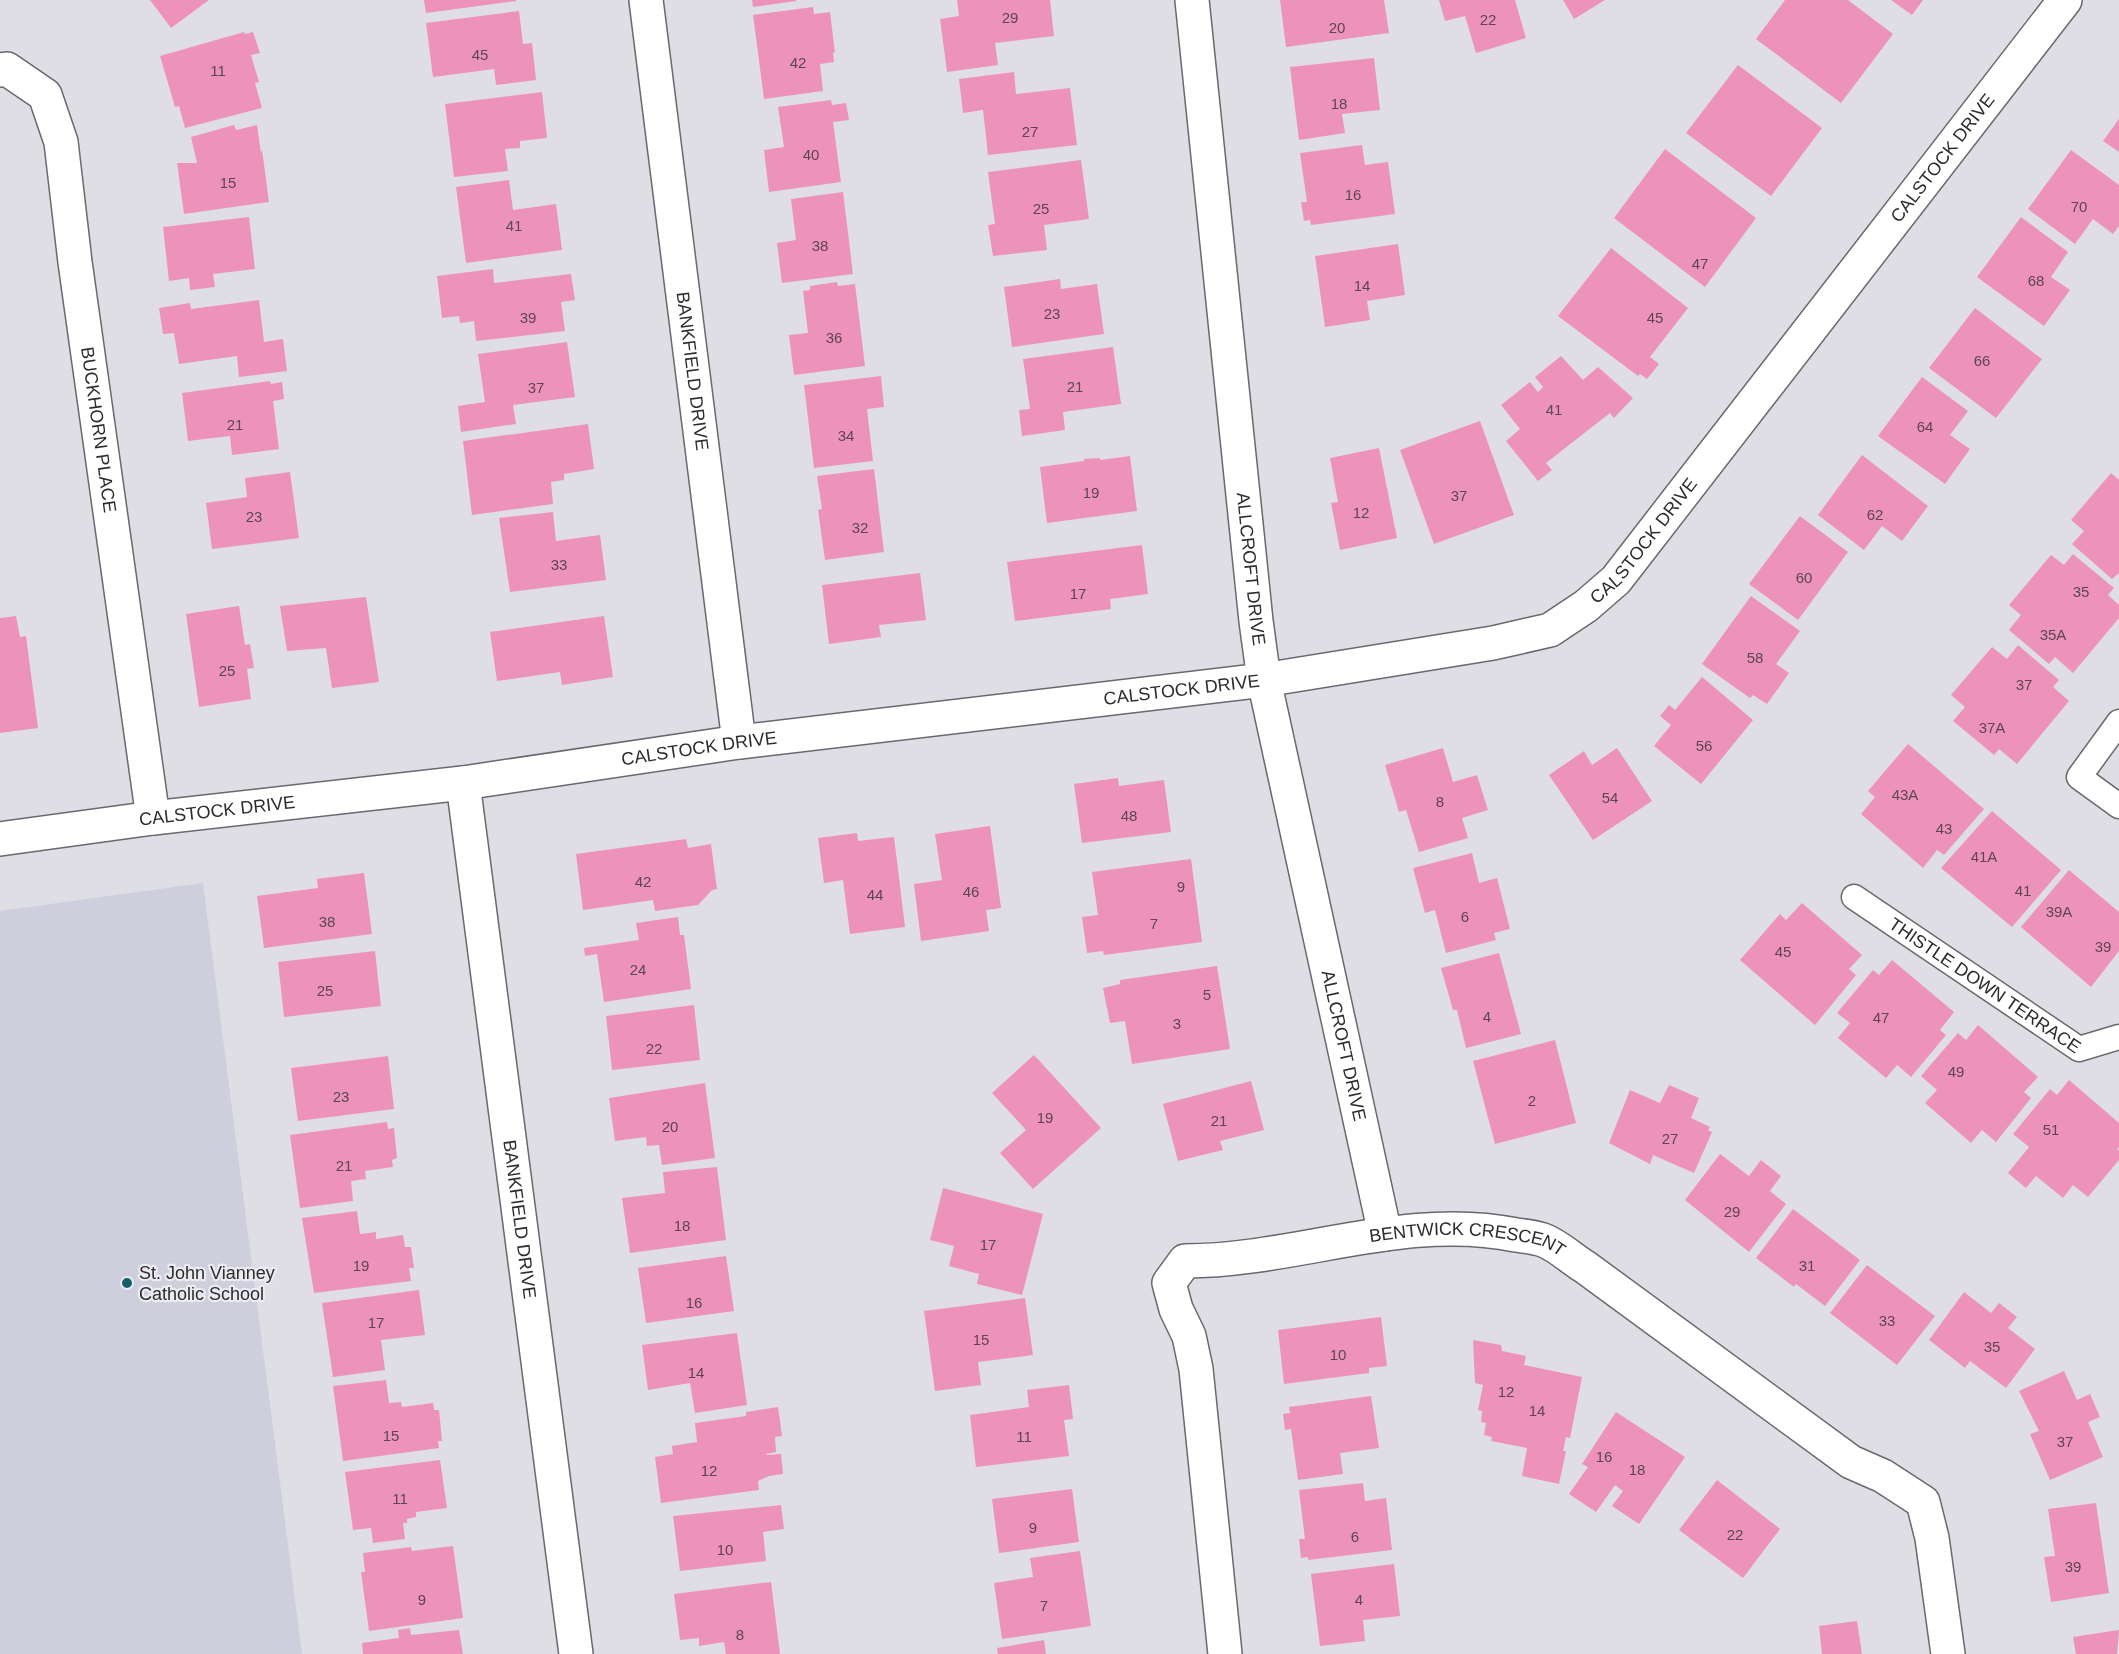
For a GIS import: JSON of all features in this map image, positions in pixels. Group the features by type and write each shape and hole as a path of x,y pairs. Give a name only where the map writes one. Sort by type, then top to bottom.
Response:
{"street":[{"name":"BANKFIELD DRIVE","path":"646,0 739,742"},
{"name":"ALLCROFT DRIVE","path":"1192,0 1264,680 1385,1234"},
{"name":"CALSTOCK DRIVE","path":"0,839 153,818 463,783 739,742 1264,680 1524,637 1550,630 1586,606 1616,580 2065,0"},
{"name":"BUCKHORN PLACE","path":"0,70 7,69 45,95 61,142 75,262 153,818"},
{"name":"BANKFIELD DRIVE","path":"463,783 576,1654"},
{"name":"BENTWICK CRESCENT","path":"1225,1654 1196,1369 1190,1336 1176,1309 1169,1283 1185,1261 1217,1261 1385,1234 1451,1228 1487,1229 1544,1240 1585,1267 1851,1461 1883,1476 1923,1502 1932,1538 1948,1654"}],"lane":[{"path":"2119,722 2079,777 2119,806"},
{"name":"THISTLE DOWN TERRACE","path":"1854,897 2079,1049 2119,1037"}],"shaded area":[{"name":"St. John Vianney Catholic School","path":"203,883 302,1654 0,1654 0,911"}],"building":[{"path":"150,0 209,0 171,28"},
{"path":"424,0 516,0 516,1 426,13"},
{"path":"752,0 796,0 796,1 753,7"},
{"path":"957,0 1050,0 1054,36 995,43 998,65 947,72 940,19 959,16"},
{"path":"1280,0 1384,0 1389,33 1286,47"},
{"path":"1439,0 1515,0 1526,38 1476,53 1465,16 1445,21"},
{"path":"1563,0 1605,0 1574,19"},
{"path":"1785,0 1848,0 1893,34 1841,103 1756,39"},
{"path":"1891,0 1923,0 1912,15"},
{"path":"813,7 814,14 830,12 835,53 833,52 834,62 820,64 823,91 764,99 753,15"},
{"path":"519,11 523,44 532,43 536,80 496,85 494,69 433,77 426,23"},
{"path":"244,32 245,34 253,32 260,53 251,55 259,82 255,83 262,108 185,128 179,106 175,107 160,56"},
{"path":"1374,58 1380,110 1342,114 1345,133 1299,140 1290,67"},
{"path":"1738,65 1822,128 1771,196 1686,133"},
{"path":"1014,72 1016,94 1070,88 1077,145 988,155 983,110 963,113 959,79"},
{"path":"542,92 547,138 520,141 520,148 505,149 508,171 454,177 445,104"},
{"path":"831,100 832,105 846,103 849,120 833,122 841,182 769,192 764,150 784,147 778,107"},
{"path":"2119,119 2119,152 2103,141"},
{"path":"234,125 236,130 257,125 269,202 184,214 177,163 197,163 191,137"},
{"path":"1362,145 1365,165 1388,162 1395,214 1311,225 1310,220 1304,221 1301,202 1307,202 1300,153"},
{"path":"1665,149 1756,218 1705,287 1614,218"},
{"path":"2071,150 2119,185 2119,226 2113,234 2093,219 2075,244 2028,209"},
{"path":"1081,160 1089,219 1044,225 1047,250 993,256 988,225 995,224 988,172"},
{"path":"509,180 513,210 556,204 562,250 466,263 456,187"},
{"path":"843,192 853,274 782,283 777,243 796,240 791,199"},
{"path":"249,217 255,269 213,274 215,287 190,290 189,278 169,281 163,227"},
{"path":"2021,217 2068,252 2051,277 2070,290 2044,326 1977,277"},
{"path":"1398,244 1405,295 1367,301 1370,320 1325,327 1315,256"},
{"path":"1611,248 1688,308 1650,357 1659,364 1647,379 1640,374 1638,376 1558,316"},
{"path":"493,269 494,283 571,274 575,300 561,302 565,331 476,341 474,321 460,323 459,316 442,318 437,276"},
{"path":"1060,279 1061,289 1097,284 1104,334 1012,347 1004,287"},
{"path":"837,282 838,286 855,284 865,366 794,375 789,335 808,333 803,291 810,290 810,286"},
{"path":"259,300 264,342 283,339 287,371 239,377 237,356 179,364 174,333 163,334 159,308 190,303 191,309"},
{"path":"1975,308 2042,359 1996,418 1929,368"},
{"path":"567,342 575,397 513,405 516,424 461,432 458,406 485,402 478,354"},
{"path":"1113,347 1121,404 1063,412 1065,430 1022,436 1019,410 1030,409 1023,359"},
{"path":"1561,356 1583,380 1598,367 1633,398 1614,418 1610,413 1546,463 1552,470 1538,481 1506,441 1520,429 1501,405 1530,382 1538,392 1543,387 1535,377"},
{"path":"881,376 884,407 867,409 873,461 814,468 804,385"},
{"path":"1922,377 1968,411 1950,435 1970,449 1945,484 1878,436"},
{"path":"270,381 271,384 282,382 284,399 273,401 279,449 232,455 230,436 188,441 182,393"},
{"path":"1480,421 1514,515 1434,544 1400,450"},
{"path":"588,424 594,469 564,474 564,480 551,482 553,504 472,515 463,441"},
{"path":"1379,448 1397,538 1340,550 1331,503 1338,502 1330,458"},
{"path":"1862,455 1928,506 1902,541 1882,526 1864,550 1818,515"},
{"path":"1130,456 1137,511 1047,523 1040,467 1084,461 1084,459 1100,458 1100,460"},
{"path":"874,469 884,552 825,560 818,510 822,509 817,476"},
{"path":"290,472 299,538 212,549 206,503 247,497 245,478"},
{"path":"2111,473 2119,480 2119,573 2112,579 2072,544 2084,531 2071,520"},
{"path":"553,512 556,541 600,535 606,580 510,592 499,518"},
{"path":"1800,516 1848,552 1798,620 1749,584"},
{"path":"1142,545 1148,594 1110,599 1111,609 1015,621 1007,562"},
{"path":"2073,554 2114,588 2108,595 2119,605 2119,618 2073,673 2055,657 2049,664 2009,630 2021,615 2009,605 2051,555 2064,565"},
{"path":"920,573 926,620 879,625 881,637 829,644 822,585"},
{"path":"1751,596 1800,631 1776,664 1789,673 1767,704 1753,695 1750,698 1702,664"},
{"path":"366,597 379,682 332,688 326,648 287,651 280,606"},
{"path":"239,606 245,645 250,644 254,668 247,669 251,699 199,707 186,614"},
{"path":"16,616 20,637 26,636 38,728 0,733 0,618"},
{"path":"604,616 613,677 562,685 560,672 497,681 490,632"},
{"path":"2018,645 2059,680 2053,687 2069,701 2017,764 1999,749 1994,755 1953,721 1965,707 1951,695 1992,647 2007,659"},
{"path":"1702,677 1753,720 1701,784 1654,746 1671,725 1660,716 1669,705 1675,710"},
{"path":"1908,744 1984,809 1944,855 1937,850 1923,868 1861,814 1875,797 1868,791"},
{"path":"1443,748 1453,782 1477,775 1488,810 1462,818 1468,838 1419,852 1406,810 1399,812 1385,765"},
{"path":"1617,748 1652,801 1593,840 1549,775 1584,751 1592,765"},
{"path":"1118,778 1119,786 1164,780 1171,832 1082,843 1074,784"},
{"path":"1992,811 2061,870 2012,927 1941,868"},
{"path":"990,826 1001,908 986,910 989,931 921,941 914,884 942,880 935,834"},
{"path":"857,833 858,841 894,837 905,927 850,934 843,880 824,883 818,838"},
{"path":"686,839 688,848 711,844 717,889 712,890 698,905 655,911 653,900 583,910 576,854"},
{"path":"1472,853 1479,883 1497,878 1510,929 1494,933 1496,940 1446,953 1435,910 1425,913 1413,868"},
{"path":"1191,859 1202,942 1104,955 1103,951 1087,953 1082,917 1098,915 1092,872"},
{"path":"2069,870 2119,912 2119,951 2091,987 2021,927"},
{"path":"364,873 372,934 264,948 257,896 318,888 317,879"},
{"path":"1802,903 1862,955 1849,969 1856,975 1815,1025 1740,960 1780,914 1786,920"},
{"path":"678,917 680,935 684,935 691,989 604,1002 597,954 585,956 584,948 639,940 636,923"},
{"path":"375,951 381,1006 284,1017 278,962"},
{"path":"1499,953 1521,1034 1466,1048 1457,1010 1453,1010 1441,968"},
{"path":"1892,960 1954,1012 1940,1030 1946,1035 1911,1077 1897,1065 1886,1078 1838,1038 1850,1023 1837,1013 1873,970 1879,975"},
{"path":"1217,966 1230,1049 1132,1064 1125,1021 1110,1023 1103,988 1120,984 1120,980"},
{"path":"694,1005 700,1060 612,1070 606,1016"},
{"path":"1978,1025 2038,1077 2024,1092 2031,1098 1996,1142 1982,1130 1971,1143 1925,1103 1937,1090 1921,1076 1958,1033 1966,1040"},
{"path":"1555,1040 1576,1123 1495,1144 1473,1061"},
{"path":"1034,1055 1101,1128 1033,1189 1000,1153 1026,1130 992,1093"},
{"path":"388,1056 394,1109 298,1121 291,1068"},
{"path":"2069,1080 2119,1123 2119,1147 2117,1149 2119,1160 2088,1197 2073,1185 2063,1198 2036,1176 2026,1188 2008,1173 2029,1147 2013,1134 2050,1089 2057,1095"},
{"path":"1251,1081 1264,1130 1220,1141 1223,1150 1178,1161 1163,1104"},
{"path":"705,1083 715,1158 662,1165 659,1145 647,1146 646,1137 615,1141 609,1098"},
{"path":"1669,1085 1699,1098 1691,1118 1710,1127 1708,1130 1712,1132 1694,1173 1653,1155 1650,1164 1609,1143 1630,1090 1660,1103"},
{"path":"387,1122 388,1129 394,1128 397,1158 392,1160 393,1167 365,1171 366,1179 351,1181 353,1201 300,1208 290,1135"},
{"path":"1720,1154 1749,1176 1761,1160 1781,1176 1770,1191 1786,1204 1749,1252 1685,1200"},
{"path":"717,1167 726,1240 630,1253 622,1198 665,1193 663,1172"},
{"path":"943,1188 1043,1214 1022,1295 977,1284 979,1274 949,1266 954,1246 930,1240"},
{"path":"1793,1209 1860,1260 1825,1306 1796,1284 1794,1287 1756,1258"},
{"path":"357,1211 360,1234 376,1232 376,1239 403,1235 405,1247 411,1247 414,1268 409,1268 411,1281 314,1293 302,1218"},
{"path":"726,1256 734,1311 646,1323 638,1268"},
{"path":"1867,1265 1935,1316 1897,1365 1830,1313"},
{"path":"419,1290 425,1335 381,1340 385,1370 333,1377 322,1303"},
{"path":"1964,1292 1991,1313 1999,1303 2017,1317 2008,1328 2035,1349 2006,1388 1970,1361 1965,1368 1929,1340"},
{"path":"1025,1298 1033,1355 978,1362 981,1385 935,1391 924,1311"},
{"path":"1381,1317 1387,1366 1369,1368 1369,1373 1284,1384 1278,1330"},
{"path":"737,1333 747,1405 695,1413 690,1383 648,1390 642,1345"},
{"path":"1473,1340 1501,1345 1502,1351 1526,1356 1524,1365 1582,1377 1570,1438 1566,1437 1563,1451 1566,1451 1559,1484 1522,1476 1527,1448 1491,1441 1492,1437 1484,1435 1486,1423 1481,1422 1482,1411 1478,1410 1483,1385 1475,1383"},
{"path":"2064,1371 2077,1400 2090,1394 2100,1417 2088,1422 2103,1457 2050,1480 2030,1434 2039,1431 2019,1391"},
{"path":"386,1380 389,1403 401,1402 402,1407 433,1403 434,1410 439,1410 442,1441 438,1441 439,1448 343,1461 333,1386"},
{"path":"1069,1385 1073,1419 1064,1420 1069,1456 976,1467 970,1415 1029,1407 1027,1390"},
{"path":"1371,1396 1379,1448 1340,1453 1343,1474 1298,1480 1291,1429 1285,1430 1283,1414 1290,1413 1289,1407"},
{"path":"778,1407 782,1436 775,1437 776,1452 766,1454 781,1454 783,1474 769,1476 758,1481 759,1490 661,1503 655,1457 673,1454 672,1446 697,1442 695,1423 746,1416 746,1412"},
{"path":"1616,1412 1685,1457 1639,1524 1612,1506 1623,1491 1615,1485 1596,1512 1569,1494 1588,1467 1582,1464"},
{"path":"440,1460 447,1508 416,1512 416,1517 407,1519 407,1523 403,1523 405,1539 373,1543 371,1528 353,1530 345,1472"},
{"path":"1717,1480 1780,1529 1743,1578 1679,1530"},
{"path":"1363,1483 1365,1501 1386,1498 1392,1550 1308,1560 1308,1557 1301,1558 1299,1539 1305,1539 1299,1490"},
{"path":"1072,1489 1079,1542 999,1553 992,1499"},
{"path":"2096,1503 2109,1593 2051,1602 2044,1557 2055,1556 2048,1509"},
{"path":"781,1505 784,1529 763,1532 766,1561 680,1571 673,1516"},
{"path":"453,1546 463,1618 369,1631 361,1572 365,1572 363,1553 411,1547 412,1551"},
{"path":"1080,1551 1091,1626 1002,1639 994,1583 1033,1577 1030,1558"},
{"path":"1394,1564 1400,1616 1363,1620 1365,1641 1320,1646 1311,1574"},
{"path":"771,1582 780,1654 726,1654 724,1642 699,1646 699,1638 680,1640 674,1594"},
{"path":"1857,1621 1862,1654 1822,1654 1819,1626"},
{"path":"410,1628 411,1635 459,1630 463,1654 363,1654 362,1643 399,1638 398,1630"},
{"path":"2119,1630 2117,1654 2076,1654 2073,1637"},
{"path":"1044,1640 1046,1654 998,1654 997,1648"}],"place":[{"name":"St. John Vianney Catholic School","path":"127,1283"}]}
